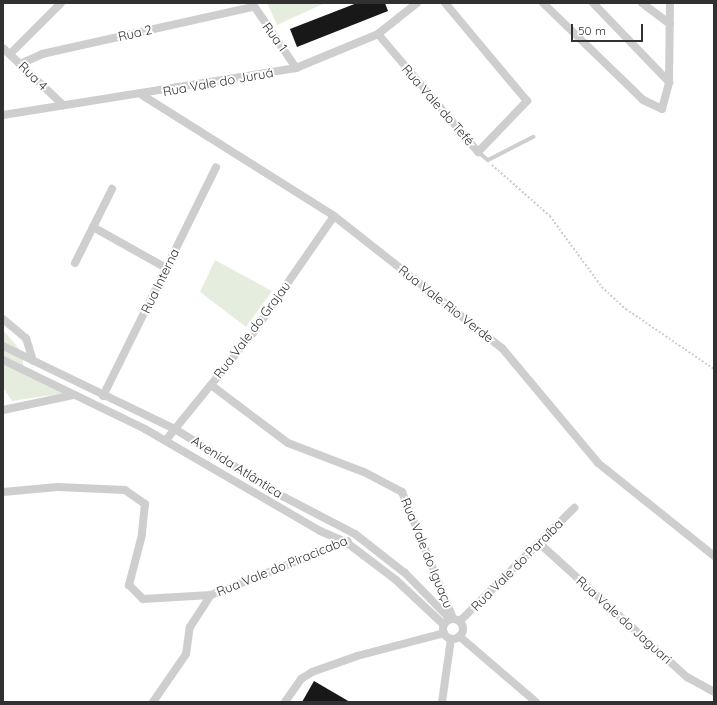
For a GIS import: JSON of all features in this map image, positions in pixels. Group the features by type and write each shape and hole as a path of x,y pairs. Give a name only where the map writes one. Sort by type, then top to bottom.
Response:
{"street":[{"path":"10,54 61,3"},
{"name":"Rua Vale do Juruá","path":"3,115 64,105 142,95 296,68 378,34 417,3"},
{"name":"Rua Vale do Tefé","path":"378,34 478,152 527,101 445,3"},
{"path":"543,3 651,106 662,109 669,82 670,3"},
{"path":"593,3 669,82"},
{"path":"642,3 670,24"},
{"name":"Rua 2","path":"20,64 42,54 252,5"},
{"name":"Rua 1","path":"252,5 296,68"},
{"name":"Rua 4","path":"3,48 64,105"},
{"name":"Rua Vale Rio Verde","path":"142,95 334,216 502,348 598,463 714,556"},
{"name":"Rua Interna","path":"103,396 216,167"},
{"path":"75,263 112,189"},
{"name":"Rua Vale do Grajau","path":"166,440 253,333 334,216"},
{"path":"93,227 166,268"},
{"path":"3,319 26,338 33,361"},
{"name":"Avenida Atlântica","path":"3,346 84,387 175,429 284,497 355,534 405,573 454,619"},
{"name":"Avenida Atlântica","path":"3,360 166,440 320,531 346,542 396,580 443,624"},
{"name":"Rua Vale do Iguaçu","path":"211,385 288,443 364,472 402,492 454,619"},
{"path":"4,408 73,395 84,387"},
{"path":"3,492 58,487 125,490 145,504 142,535 129,585 143,599 212,595"},
{"name":"Rua Vale do Paraíba","path":"454,619 539,544 574,508"},
{"name":"Rua Vale do Piracicaba","path":"153,702 186,654 190,627 212,595 346,542 355,534"},
{"name":"Rua Vale do Jaguari","path":"539,544 687,677 714,692"},
{"path":"454,619 463,631 459,636 451,639 444,633 443,624 454,619"},
{"path":"286,702 301,679 312,672 357,656 444,633"},
{"path":"459,636 536,702"},
{"path":"442,702 451,639"}],"lane":[{"path":"478,152 488,160 533,137"}],"path":[{"path":"488,160 550,216 602,287 626,309 714,370"}],"green space":[{"path":"267,3 325,3 277,25"},
{"path":"215,260 272,291 246,327 200,292"},
{"path":"3,330 22,352 24,371 66,393 12,401 3,388"}],"building":[{"path":"357,3 385,3 388,11 297,47 290,29"},
{"path":"314,681 350,702 302,702"}]}
